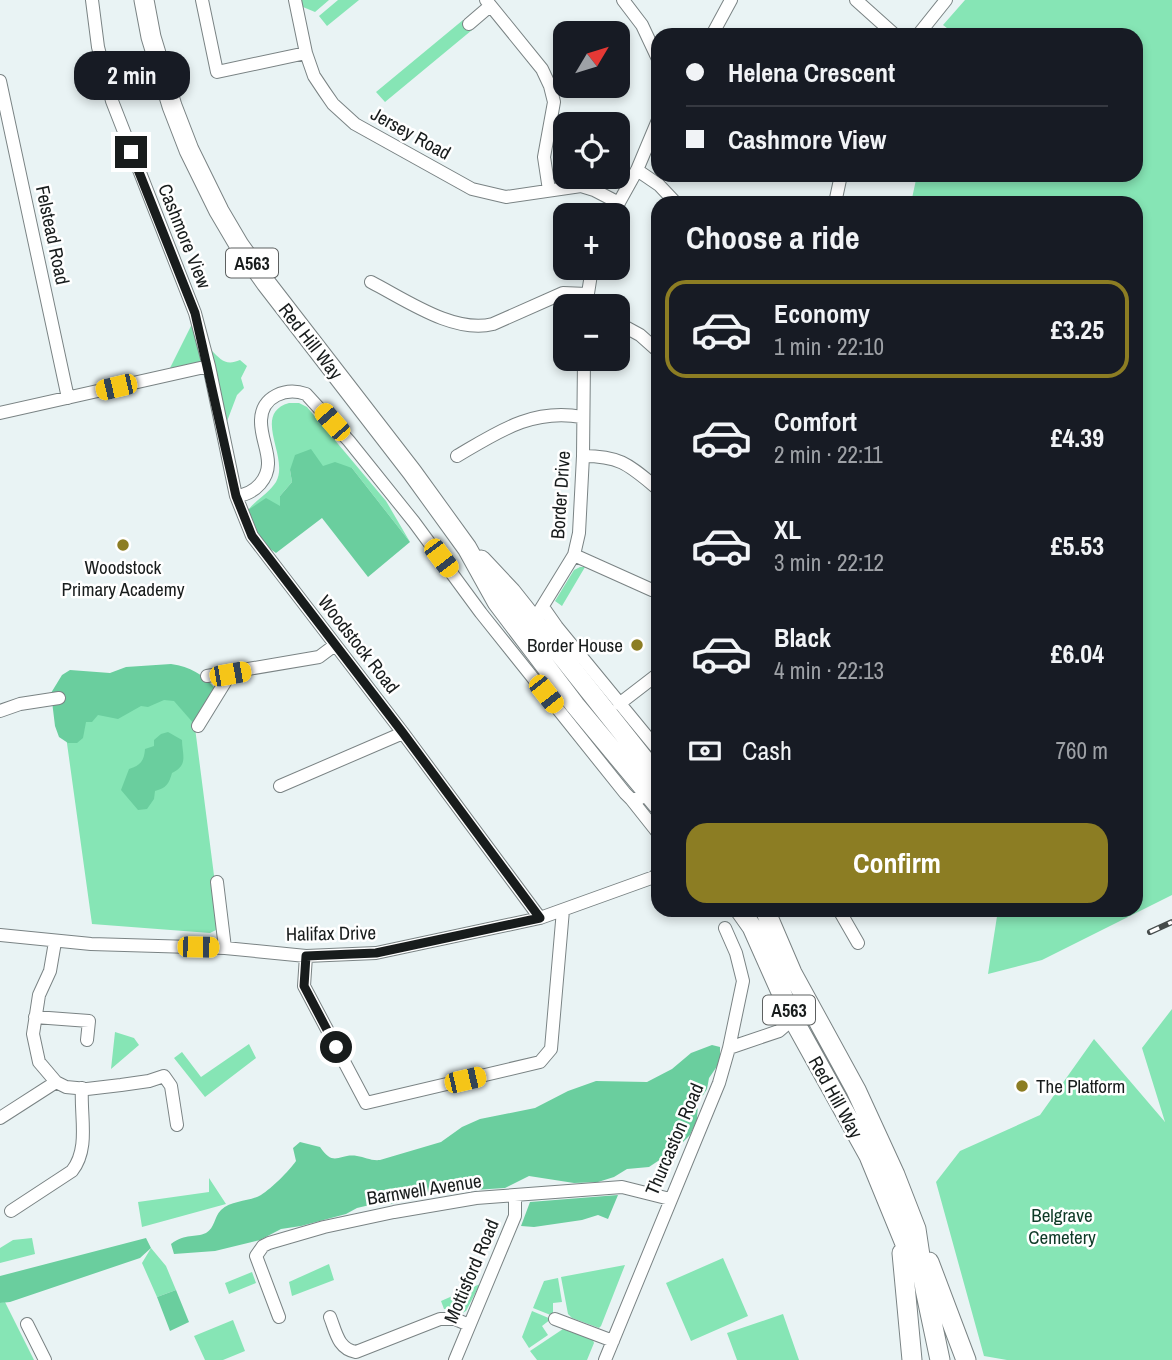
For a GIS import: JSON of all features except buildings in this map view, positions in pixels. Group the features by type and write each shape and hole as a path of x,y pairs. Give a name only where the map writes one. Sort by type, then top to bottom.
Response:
{"highway":[{"name":"Red Hill Way","path":"144,0 151,37 172,106 189,150 219,211 266,284 412,472 467,548 497,602 533,622 575,705 649,794"},
{"name":"Red Hill Way","path":"745,917 752,927 793,1019 908,1231"},
{"name":"Red Hill Way","path":"768,917 792,973 856,1090 895,1175 925,1289 940,1360"},
{"path":"908,1231 912,1360"},
{"path":"908,1231 965,1360"}],"street":[{"name":"Cashmore View","path":"92,0 98,47 112,101 195,313 209,366"},
{"path":"202,0 217,72 306,53"},
{"name":"Jersey Road","path":"295,0 306,53 314,76 333,104 355,124 480,192 506,197 581,186 619,203"},
{"path":"622,0 642,24 651,44"},
{"path":"716,28 731,0"},
{"path":"856,0 887,28"},
{"path":"924,28 946,0"},
{"path":"469,24 488,3 542,69 554,102 544,157 549,190"},
{"name":"Felstead Road","path":"0,80 68,398"},
{"path":"619,203 638,170 651,138"},
{"path":"638,170 651,179"},
{"path":"656,182 670,196"},
{"path":"372,282 453,323 469,326 494,324 553,297"},
{"path":"630,330 651,345"},
{"path":"0,413 209,366"},
{"name":"Woodstock Road","path":"209,366 236,496 252,536 540,918"},
{"name":"Border Drive","path":"533,622 574,555 579,533 584,371"},
{"path":"236,496 246,495 256,489 268,470 269,457 261,419 265,407 273,397 283,391 306,394 316,402 357,452 481,612 649,794"},
{"path":"457,456 522,421 544,415 567,414 582,417"},
{"path":"583,456 609,456 627,464 651,483"},
{"path":"574,555 651,590"},
{"path":"533,622 619,704 651,742"},
{"path":"207,676 319,657 335,645"},
{"path":"198,726 230,674"},
{"path":"619,704 651,679"},
{"path":"0,711 20,704 59,698"},
{"path":"280,786 403,733"},
{"name":"Halifax Drive","path":"0,935 55,942 225,948 306,956 376,953 540,918 651,878"},
{"path":"217,881 225,948"},
{"path":"306,956 304,986 366,1103 540,1062 551,1049 562,910"},
{"path":"843,917 858,943"},
{"name":"Thurcaston Road","path":"606,1360 719,1083 729,1048 743,981 736,953 725,928"},
{"path":"55,942 50,971 39,995 35,1017 33,1034 40,1062 56,1082 66,1087 121,1085 163,1076 172,1086 177,1125"},
{"path":"35,1017 89,1021 87,1040"},
{"path":"729,1048 779,1031 793,1019"},
{"path":"0,1118 56,1082"},
{"path":"11,1211 77,1165 83,1151 82,1088"},
{"name":"Barnwell Avenue","path":"279,1317 256,1256 263,1246 324,1227 476,1198 622,1187 670,1199"},
{"name":"Mottisford Road","path":"455,1360 515,1216 516,1195"},
{"path":"330,1317 340,1343 349,1351 356,1352 440,1319 455,1319 469,1325"},
{"path":"555,1319 613,1341"},
{"path":"27,1324 45,1360"}],"green space":[{"path":"301,0 329,0 315,12 303,7"},
{"path":"338,0 359,0 327,26 319,16"},
{"path":"965,0 1172,0 1172,895 1143,910 1143,196 912,196 916,182 1143,182 1143,28 947,28 943,25"},
{"path":"463,20 472,30 385,102 376,92"},
{"path":"192,324 202,362 170,368"},
{"path":"211,350 224,361 240,360 247,366 241,378 244,388 237,395 226,424"},
{"path":"289,403 299,403 307,407 386,501 410,542 352,468 323,466 290,470 292,482 280,496 280,506 248,510 276,482 279,461 272,426 273,416 278,409"},
{"path":"311,449 323,466 335,462 352,468 410,542 368,577 322,518 276,553 252,536 248,510 266,498 280,506 280,496 292,482 290,470 295,455"},
{"path":"585,567 562,606 555,601 574,570"},
{"path":"171,664 196,672 215,688 195,725 174,701 164,700 148,707 141,706 118,719 98,715 92,722 86,722 83,738 77,743 68,743 59,737 51,693 62,675 70,670 110,673 126,667"},
{"path":"189,681 220,922 216,930 210,933 92,924 61,700"},
{"path":"168,732 182,740 183,763 172,773 166,785 155,791 154,799 147,809 138,810 121,790 129,769 141,762 145,749 154,746 154,740"},
{"path":"997,917 1128,917 1042,960 988,974"},
{"name":"Belgrave Cemetery","path":"1172,1009 1172,1360 1007,1360 984,1356 936,1182 960,1151 1040,1115 1094,1039 1165,1122 1142,1048"},
{"path":"115,1032 134,1038 139,1045 111,1069"},
{"path":"249,1044 256,1058 205,1097 174,1058 182,1052 201,1077"},
{"path":"712,1045 720,1047 720,1062 709,1078 707,1089 698,1103 697,1120 690,1135 676,1149 649,1167 627,1169 598,1182 574,1183 529,1176 505,1188 426,1193 391,1204 357,1208 346,1214 281,1229 260,1240 215,1251 174,1254 171,1244 181,1238 206,1233 225,1207 256,1197 275,1184 296,1161 293,1148 300,1142 320,1147 333,1158 360,1156 380,1160 441,1142 462,1127 480,1119 535,1108 568,1091 596,1081 647,1082 672,1069 691,1053"},
{"path":"209,1178 226,1204 142,1227 138,1202 209,1192"},
{"path":"618,1195 608,1219 598,1215 534,1227 521,1226 530,1202"},
{"path":"32,1238 35,1254 0,1263 0,1248 13,1240"},
{"path":"146,1238 151,1248 140,1258 10,1302 0,1303 0,1276"},
{"path":"151,1248 166,1266 176,1290 157,1297 142,1263"},
{"path":"723,1258 748,1316 691,1341 666,1283"},
{"path":"329,1264 334,1280 292,1296 289,1282"},
{"path":"625,1265 599,1328 568,1314 561,1277"},
{"path":"252,1272 256,1283 229,1294 225,1283"},
{"path":"558,1278 562,1302 553,1303 553,1316 533,1308 544,1281"},
{"path":"480,1284 466,1311 460,1314 444,1309 441,1301"},
{"path":"176,1290 189,1322 170,1331 157,1297"},
{"path":"5,1302 34,1360 0,1360 0,1303"},
{"path":"532,1311 551,1319 542,1326 548,1335 529,1348 522,1337"},
{"path":"783,1314 799,1360 737,1360 727,1333"},
{"path":"233,1320 245,1351 223,1360 205,1360 194,1336"},
{"path":"563,1329 593,1340 587,1360 537,1360 530,1351"}],"railway":[{"path":"1150,932 1172,922"}],"place":[{"name":"Woodstock Primary Academy","path":"123,545"},
{"name":"Border House","path":"637,645"},
{"name":"The Platform","path":"1022,1086"}],"route":[{"path":"131,152 195,313 236,496 252,536 540,918 376,953 306,956 304,986 336,1047"}]}
